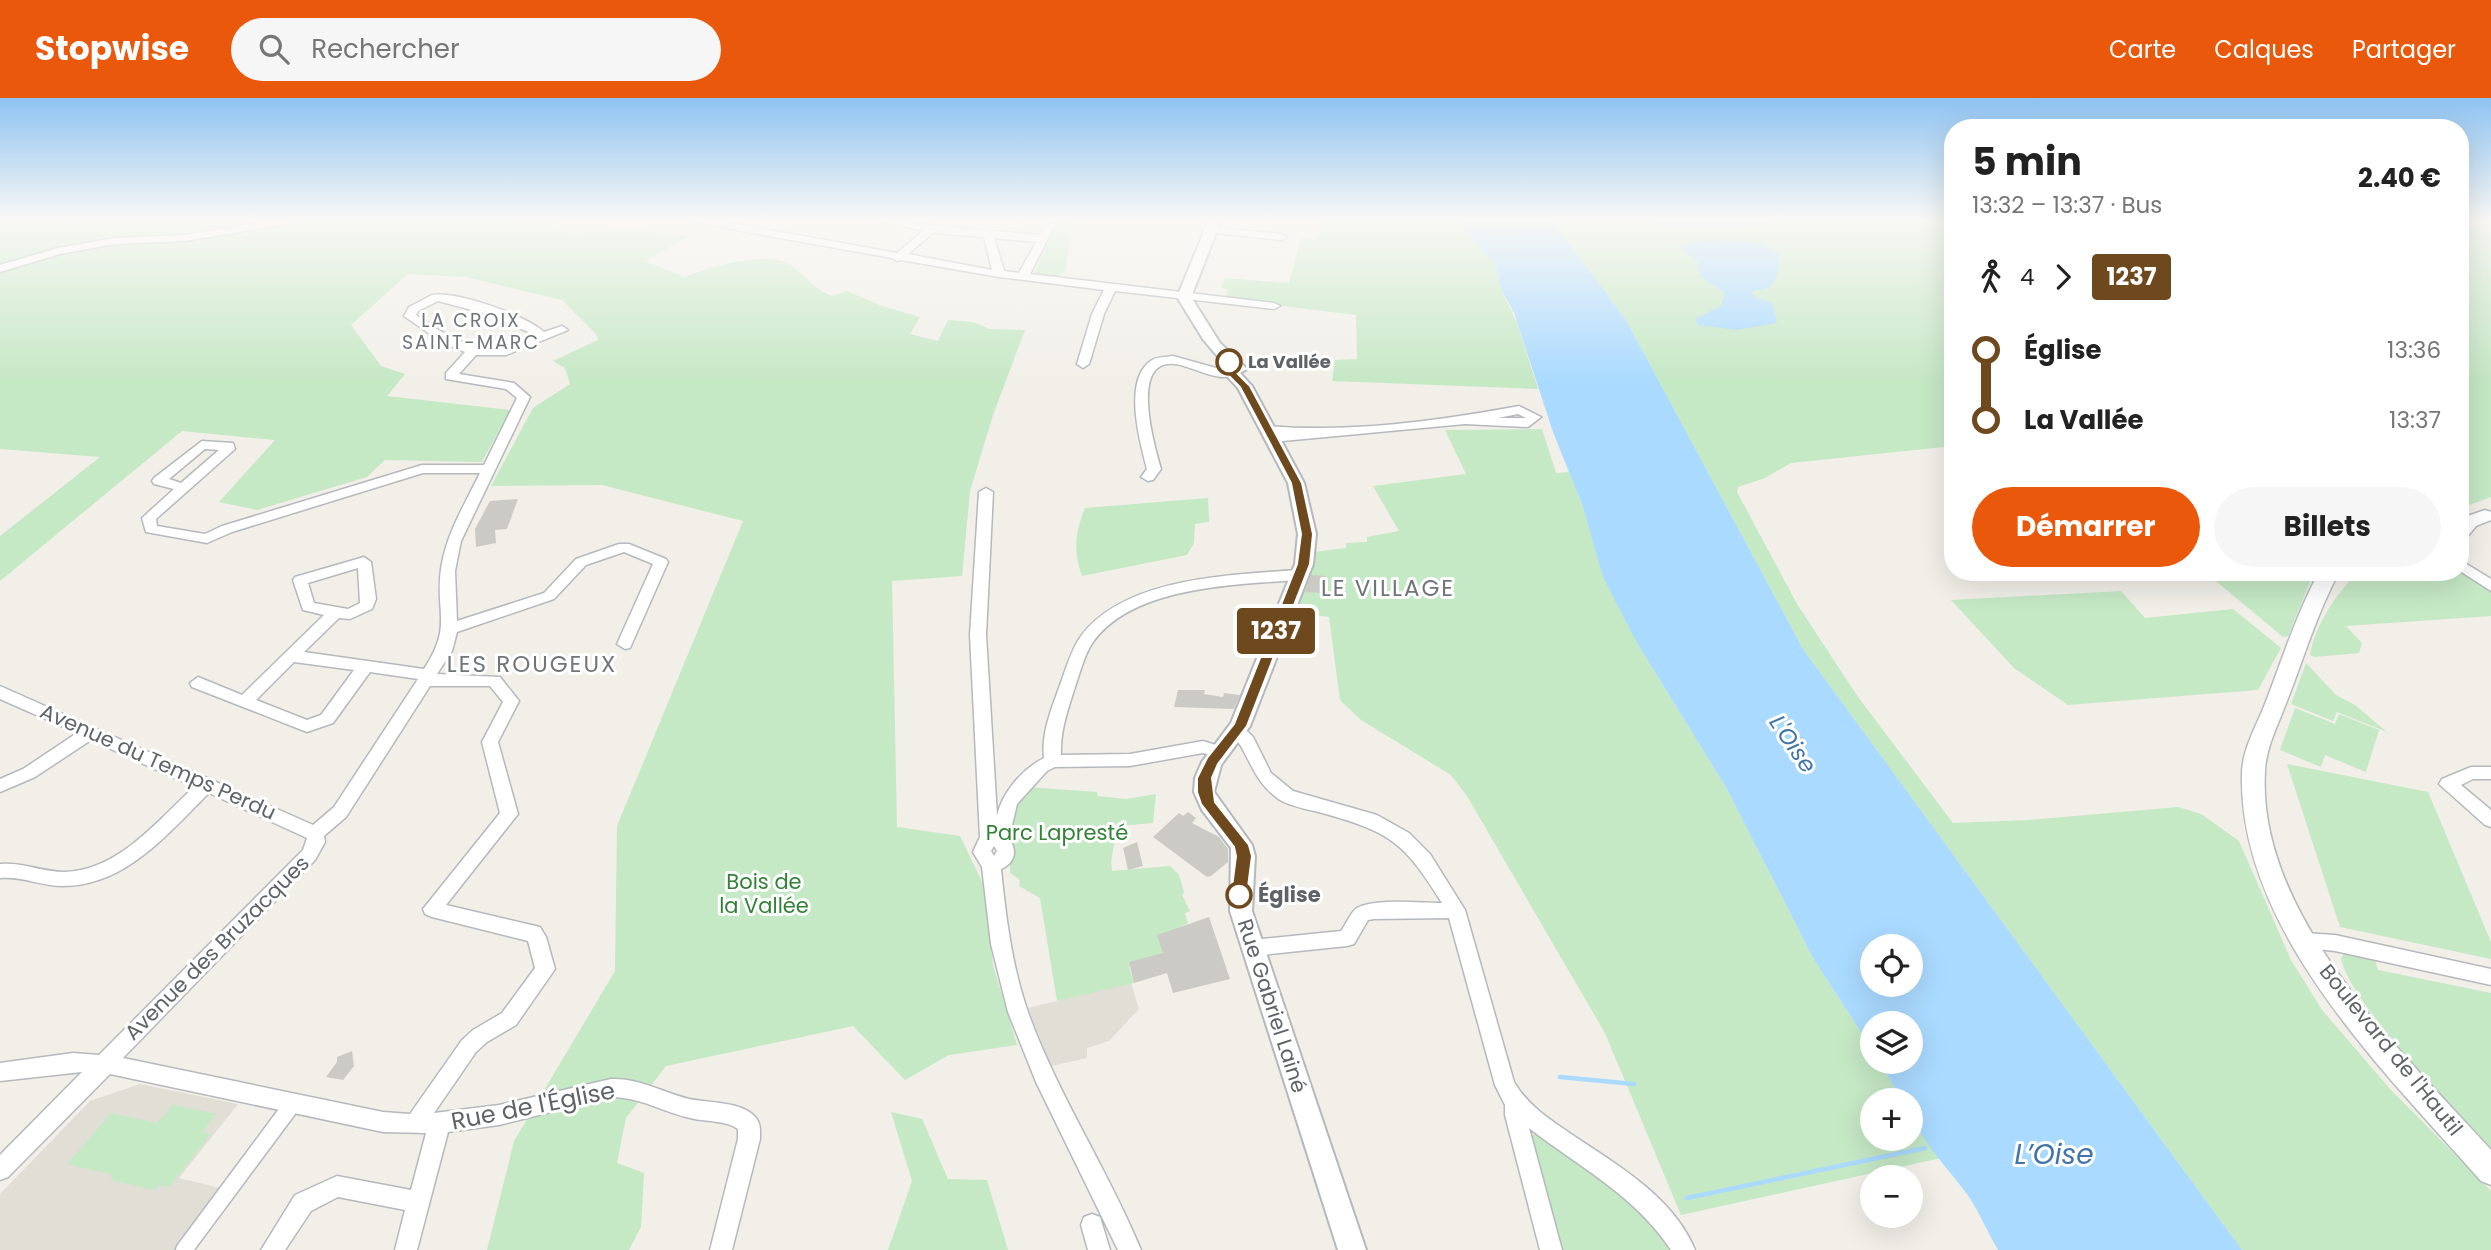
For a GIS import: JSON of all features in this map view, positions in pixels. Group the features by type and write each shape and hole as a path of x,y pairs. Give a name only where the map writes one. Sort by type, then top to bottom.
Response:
{"main road":[{"path":"2469,515 2488,515"},
{"path":"2469,522 2488,515"},
{"name":"Boulevard de l'Hautil","path":"2325,581 2295,650 2253,772 2255,829 2262,856 2279,898 2304,941 2359,1017 2491,1171"}],"street":[{"path":"999,274 1274,306"},
{"path":"1184,297 1193,274"},
{"path":"1083,364 1098,314 1110,289"},
{"path":"538,337 540,332 535,328 446,297 424,300 409,312 412,318 472,352 505,352 538,337 562,330"},
{"name":"Rue Gabriel Lainé","path":"1184,297 1198,322 1244,386 1302,500 1306,551 1237,731 1219,751 1206,773 1204,792 1209,804 1241,845 1244,856 1241,911 1352,1250"},
{"name":"Avenue des Bruzacques","path":"0,1170 309,855 315,846 315,834 340,812 444,651 450,629 448,570 451,550 487,469 524,396 512,386 450,376 472,352"},
{"path":"1148,477 1154,469 1146,442 1142,386 1147,369 1153,364 1169,360 1212,373 1231,368"},
{"path":"1270,434 1315,434 1465,420"},
{"path":"183,487 149,518 151,529 207,539 227,529 422,469 487,469"},
{"path":"986,492 978,635 995,838"},
{"path":"450,629 549,597 581,562 624,547 661,562 625,644"},
{"path":"244,702 335,613 355,613 369,603 364,562 300,580 308,607 335,613"},
{"path":"2469,569 2491,586"},
{"path":"1053,761 1051,751 1065,695 1080,654 1095,629 1134,604 1176,590 1218,582 1297,575"},
{"path":"291,656 428,678 494,681 511,701 490,742 509,814 432,909 533,933 537,937 545,969 509,1019 480,1036 470,1046 414,1125"},
{"path":"198,683 307,726 327,719 365,667"},
{"name":"Avenue du Temps Perdu","path":"0,692 315,834"},
{"path":"1237,731 1247,741 1265,778 1287,796 1371,820 1403,838 1424,859 1456,910 1505,1085 1516,1104 1534,1121 1636,1189 1669,1223 1684,1250"},
{"path":"0,786 35,770 91,732"},
{"path":"1129,1250 1043,1076 1014,1001 1000,944 991,864 984,860 984,845 1004,831 1004,814 1009,801 1041,767 1053,761 1130,760 1203,747 1219,751"},
{"path":"2491,773 2471,774 2448,784 2491,821"},
{"path":"0,871 26,869 64,880 97,873 143,846 207,785"},
{"path":"1252,948 1347,938 1362,914 1374,911 1456,910"},
{"path":"2304,941 2335,943 2491,977"},
{"name":"Rue de l'Église","path":"0,1072 73,1062 103,1064 414,1125 479,1120 621,1087 689,1108 742,1119 749,1125 749,1139 721,1250"},
{"path":"184,1250 294,1102"},
{"path":"1516,1104 1514,1115 1550,1247"},
{"path":"406,1250 439,1125"},
{"path":"272,1250 303,1203 337,1186 417,1202"},
{"path":"1092,1225 1099,1250"}],"shaded area":[{"path":"1131,983 1139,1009 1109,1041 1087,1048 1087,1058 1051,1066 1028,1008"},
{"path":"140,1084 238,1104 179,1178 220,1188 177,1250 0,1250 0,1194 90,1101"}],"green space":[{"name":"Bois de la Vallée","path":"0,274 676,274 684,277 694,274 801,274 818,289 832,296 847,291 882,306 920,317 910,334 938,341 948,320 973,322 990,329 1025,330 993,415 970,491 962,576 892,581 897,827 960,836 984,886 993,965 1017,1045 949,1055 905,1080 853,1026 666,1066 626,1118 617,1163 644,1173 641,1227 629,1250 487,1250 514,1141 615,971 617,826 743,521 602,485 491,486 533,408 570,384 565,368 553,361 598,340 597,335 562,300 465,277 408,274 351,325 381,366 405,374 387,396 510,410 482,462 385,460 367,477 257,510 219,502 275,440 182,431 0,581 0,536 100,457 0,449"},
{"path":"1034,274 1061,274 1055,278"},
{"path":"1291,274 1498,274 1538,389 1332,381 1335,360 1357,359 1356,315 1225,299 1228,289 1221,288 1225,278 1289,283"},
{"path":"1592,274 1944,274 1944,447 1791,463 1765,478 1738,487 1737,492 1797,604 1858,697 1953,823 2029,820 2178,807 2201,814 2239,841 2291,960 2322,1010 2390,1089 2491,1191 2491,1250 2242,1250 1803,649 1626,320"},
{"path":"2469,274 2491,274 2491,497 2469,505"},
{"path":"1542,429 1556,473 1569,472 1637,643 1727,789 1813,958 1860,1030 1860,1074 1887,1074 1895,1088 1860,1088 1860,1151 1923,1151 1923,1133 1941,1158 1909,1165 1860,1165 1860,1176 1681,1215 1605,1033 1467,796 1451,775 1361,720 1340,700 1329,617 1296,612 1303,572 1314,552 1346,548 1346,543 1367,542 1367,537 1399,531 1373,486 1466,474 1445,430"},
{"path":"1208,498 1209,522 1195,524 1194,543 1187,555 1082,576 1076,542 1085,508"},
{"path":"2469,576 2491,591 2491,616 2346,626 2362,643 2359,653 2314,657 2310,655 2316,633 2351,581 2469,581"},
{"path":"2216,581 2310,581 2288,636 2283,637"},
{"path":"2121,591 2145,618 2233,609 2281,648 2258,690 2068,705 2014,668 1951,600"},
{"path":"2306,663 2336,695 2355,705 2387,732 2337,712 2333,721 2291,704"},
{"path":"2295,708 2335,724 2339,714 2379,730 2366,772 2325,755 2321,767 2280,750"},
{"path":"2287,764 2428,792 2491,942 2491,959 2340,927"},
{"name":"Parc Lapresté","path":"1027,787 1097,792 1098,796 1126,799 1156,794 1153,823 1117,826 1112,871 1170,866 1179,875 1184,892 1182,895 1190,911 1185,913 1188,923 1173,930 1164,956 1129,967 1134,983 1057,1001 1040,898 1019,886 1020,880 1010,873 1011,808"},
{"path":"2345,952 2375,959 2378,970 2491,993 2491,1148 2383,1028 2348,978 2341,958"},
{"path":"173,1105 216,1114 202,1132 211,1134 169,1187 159,1185 155,1190 110,1180 113,1175 67,1164 111,1113 157,1123"},
{"path":"891,1112 922,1119 948,1179 987,1180 1008,1250 888,1250 912,1181"},
{"path":"1536,1133 1636,1202 1654,1222 1669,1250 1563,1250 1528,1137"}],"water":[{"name":"L’Oise","path":"1498,274 1592,274 1626,320 1803,649 2242,1250 1998,1250 1969,1197 1923,1136 1923,1088 1895,1088 1887,1074 1923,1074 1923,1011 1860,1011 1860,1030 1813,958 1727,789 1637,643 1603,577 1583,507 1553,432 1514,313 1501,289"},
{"path":"1700,274 1777,274 1767,289 1751,292 1755,297 1772,303 1777,323 1736,330 1698,325 1695,319 1721,306 1725,293"}],"building":[{"path":"518,499 507,529 495,530 496,543 476,547 475,529 490,501"},
{"path":"1311,575 1325,576 1324,593 1305,592"},
{"path":"1178,690 1205,690 1204,694 1223,697 1224,693 1240,695 1234,709 1174,707"},
{"path":"1188,812 1196,818 1192,823 1219,837 1228,849 1228,862 1211,876 1207,877 1153,837 1179,813 1183,816"},
{"path":"1137,842 1143,866 1128,870 1123,848"},
{"path":"1209,917 1230,979 1173,993 1167,973 1134,983 1129,962 1163,953 1157,935"},
{"path":"352,1051 354,1066 343,1080 326,1077 337,1062 337,1057"}],"waterway":[{"path":"1560,1077 1634,1084"},
{"path":"1687,1198 1925,1148"}],"bus line":[{"name":"1237","path":"1229,362 1231,373 1244,386 1296,483 1302,500 1307,534 1304,564 1297,575 1240,726 1219,751 1205,778 1205,798 1241,845 1244,856 1239,895"}],"place":[{"name":"La Vallée","path":"1229,362"},
{"name":"Église","path":"1239,895"}],"district":[{"name":"LA CROIX SAINT-MARC","path":"471,331"},
{"name":"LE VILLAGE","path":"1388,588"},
{"name":"LES ROUGEUX","path":"532,664"}],"water label":[{"name":"L'Oise","path":"1793,744"}]}
